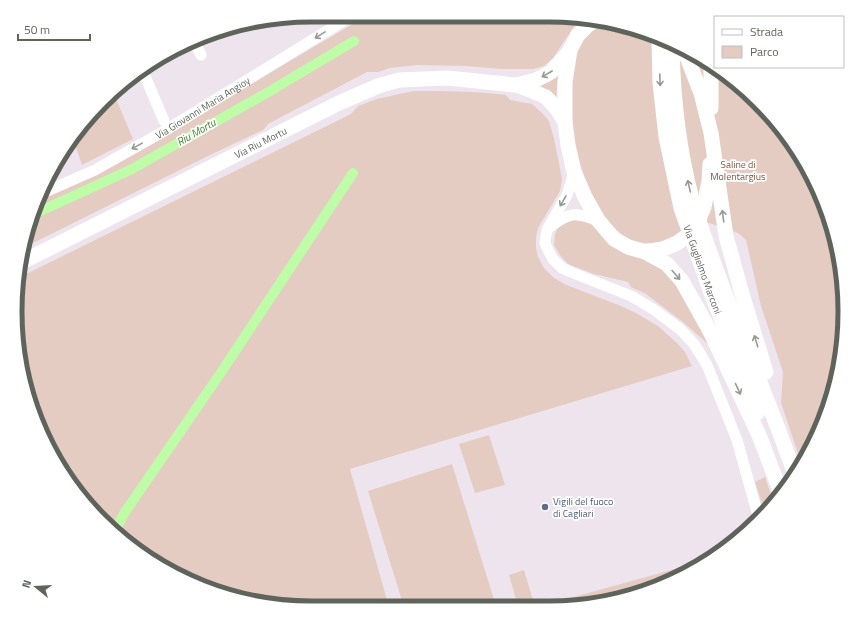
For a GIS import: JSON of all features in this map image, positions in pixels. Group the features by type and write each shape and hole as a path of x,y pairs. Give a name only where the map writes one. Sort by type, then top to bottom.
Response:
{"main road":[{"path":"589,25 578,35 570,50 565,82 565,122 574,172 585,197 598,220 614,239 628,247 645,252 667,264 682,281 710,331 759,435 779,487"},
{"name":"Via Guglielmo Marconi","path":"660,44 660,83 666,137 681,208 778,428 793,466"},
{"name":"Via Riu Mortu","path":"516,85 536,80 551,72 570,50"},
{"name":"Via Guglielmo Marconi","path":"672,50 676,110 684,164 692,198 707,245 717,291 783,481"},
{"path":"687,58 701,93 711,133 726,236 732,261 794,465"},
{"path":"645,252 663,249 677,243 694,231 704,207 709,181 711,72"},
{"name":"Via Riu Mortu","path":"27,259 339,103 378,86 399,80 446,78 516,85 546,97 557,109 565,122"}],"street":[{"name":"Via Giovanni Maria Angioy","path":"51,185 95,170 160,134 343,22"},
{"path":"196,46 201,55"},
{"path":"145,75 164,121"},
{"path":"574,172 567,195 548,228 545,243 549,252 553,259 562,268 631,296 653,309 680,329 694,344 707,365 738,440 757,512"},
{"path":"548,228 568,215 578,214 598,220"}],"green space":[{"path":"356,22 548,22 577,24 553,58 544,66 533,69 417,65 390,68 378,72 367,72 268,124 263,130 30,244 37,218 46,197 84,181 124,160"},
{"name":"Saline di Molentargius","path":"595,27 642,37 659,44 693,61 725,82 753,107 778,135 808,183 823,218 828,237 836,274 838,312 836,349 823,405 808,440 799,456 781,403 783,372 761,306 746,240 738,233 691,218 680,233 670,239 652,243 637,242 624,236 613,227 595,202 583,173 573,135 572,78 576,54 579,46 583,39"},
{"path":"558,76 556,99 538,86 549,82"},
{"path":"413,91 448,91 506,95 510,100 532,104 549,121 562,179 560,191 538,228 536,237 538,257 544,268 553,277 564,284 621,306 658,326 685,352 692,366 350,469 387,601 312,601 274,599 218,586 183,571 135,541 94,502 82,488 61,456 52,440 37,405 24,349 22,312 24,275 351,114 358,106 377,99"},
{"path":"116,99 133,139 82,165 75,145 94,121"},
{"path":"571,219 584,221 592,225 605,240 652,261 674,280 708,344 683,322 646,294 631,287 628,282 594,274 568,264 554,245 555,234 559,226"},
{"path":"489,435 505,485 475,493 459,444"},
{"path":"452,464 494,601 402,601 368,491"},
{"path":"765,477 771,496 763,506 755,482"},
{"path":"686,566 642,586 586,599 562,600"},
{"path":"524,570 533,601 517,601 509,575"}],"waterway":[{"name":"Riu Mortu","path":"40,211 132,169 265,94 354,41"},
{"path":"117,526 125,512 220,374 353,173"}],"place":[{"name":"Vigili del fuoco di Cagliari","path":"545,507"}]}
